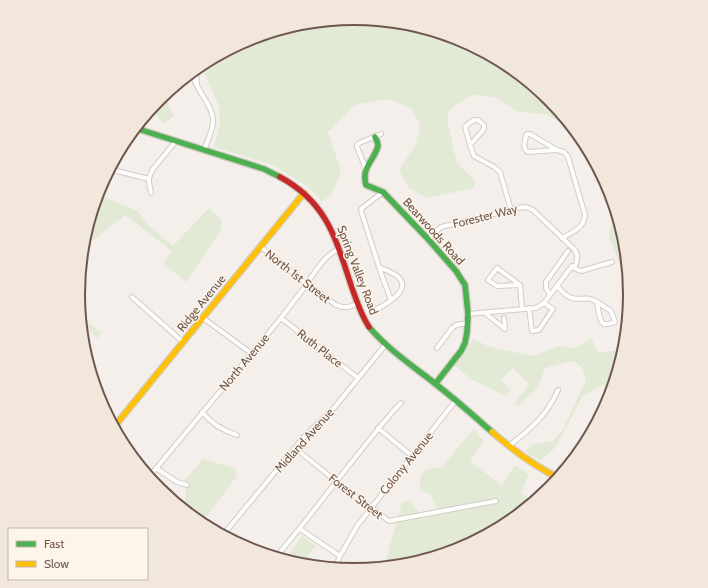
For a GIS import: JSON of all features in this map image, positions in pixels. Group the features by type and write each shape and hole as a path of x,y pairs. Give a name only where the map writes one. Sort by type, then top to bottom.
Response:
{"street":[{"path":"196,76 197,87"},
{"path":"193,79 210,108 213,120 211,131 204,150"},
{"path":"470,145 484,129 484,125 476,120 465,127 470,145 474,156 500,172 511,210"},
{"name":"Spring Valley Road","path":"141,130 264,169 296,186 314,203 326,219 339,249 358,304 369,326 386,344 436,383 509,446 540,468 553,475"},
{"name":"Bearwoods Road","path":"381,134 357,145 364,164 364,178 366,185 383,192 428,239 456,271 465,285 468,314 465,343 461,352 436,383"},
{"path":"557,150 528,152 524,147 526,136 530,134 557,150 564,152 568,157 585,219 578,229 562,238"},
{"path":"365,171 377,149 378,143 375,137"},
{"path":"151,193 149,179 153,169 176,141"},
{"path":"116,170 149,179"},
{"path":"383,192 362,208 361,211 391,300"},
{"name":"Ridge Avenue","path":"118,422 304,193"},
{"name":"Forester Way","path":"428,239 441,227 522,207 530,208 534,210 575,250 578,261 574,268"},
{"name":"North 1st Street","path":"261,247 336,305 348,307 358,304"},
{"name":"North Avenue","path":"153,472 281,318 326,257 330,253 339,249"},
{"path":"550,295 546,288 547,279 568,251"},
{"path":"468,314 536,308 544,303 572,266 581,271 612,262"},
{"path":"375,310 388,303 401,290 402,284 398,276 379,267"},
{"path":"520,285 497,286 488,280 497,268 520,285 522,309"},
{"path":"557,286 569,297 591,298 598,302 611,311 614,322 607,324 602,323 600,320 598,302"},
{"path":"132,297 183,342"},
{"path":"529,308 532,331 539,330 553,309 544,303"},
{"path":"485,313 505,329 504,318"},
{"path":"202,318 251,353"},
{"name":"Ruth Place","path":"281,318 358,378"},
{"path":"437,348 452,328 456,325 468,323"},
{"name":"Midland Avenue","path":"227,531 295,448 334,408 386,344"},
{"path":"509,446 534,426 552,404 558,390"},
{"name":"Colony Avenue","path":"337,562 357,526 456,400"},
{"path":"280,553 378,428 401,403"},
{"path":"202,412 223,429 237,435"},
{"path":"378,428 412,456"},
{"name":"Forest Street","path":"295,448 389,521 496,501"},
{"path":"156,468 177,482 187,485"},
{"path":"300,529 340,556"}],"green space":[{"path":"354,25 389,27 424,34 440,39 457,45 488,61 518,81 544,104 560,122 545,114 518,112 495,97 472,95 450,109 447,120 457,163 475,181 474,188 426,198 408,187 399,170 416,144 420,125 412,109 389,99 354,105 328,132 341,171 331,196 321,202 308,187 273,165 214,147 220,124 219,107 204,72 202,72 251,45 284,34 319,27"},
{"path":"167,101 174,116 164,124 156,115 156,112"},
{"path":"103,197 138,211 147,224 173,246 209,208 222,220 221,230 186,282 163,263 172,251 125,215 92,241 90,240 94,224"},
{"path":"612,219 618,242 622,269 609,237"},
{"path":"87,322 102,333 98,338 87,331"},
{"path":"591,338 598,353 617,350 609,380 607,385 601,386 582,397 556,447 540,461 525,451 533,444 553,441 564,428 586,380 582,367 573,361 545,368 538,387 519,406 515,403 529,384 513,368 501,380 511,390 506,396 471,379 454,365 473,339 490,347 532,356 559,346 576,348"},
{"path":"473,429 484,440 470,462 502,485 515,465 529,475 521,493 529,498 503,518 457,543 424,554 386,561 402,502 410,501 423,519 437,509 430,494 420,490 420,477 426,469 442,467"},
{"path":"203,459 235,468 237,476 205,518 186,503 185,480"},
{"path":"302,536 316,546 308,554 310,559 289,555"}],"traffic: fast":[{"path":"141,130 264,169 280,177"},
{"path":"375,137 378,146 365,173 366,185 383,192 428,239 456,271 465,285 468,314 465,343 461,351 436,383"},
{"path":"369,327 390,348 436,384 492,432"}],"traffic: slow":[{"path":"118,422 304,193"},
{"path":"492,432 524,457 553,475"}],"traffic: jam":[{"path":"280,177 296,187 309,199 320,211 328,224 341,254 359,308 369,327"}]}
